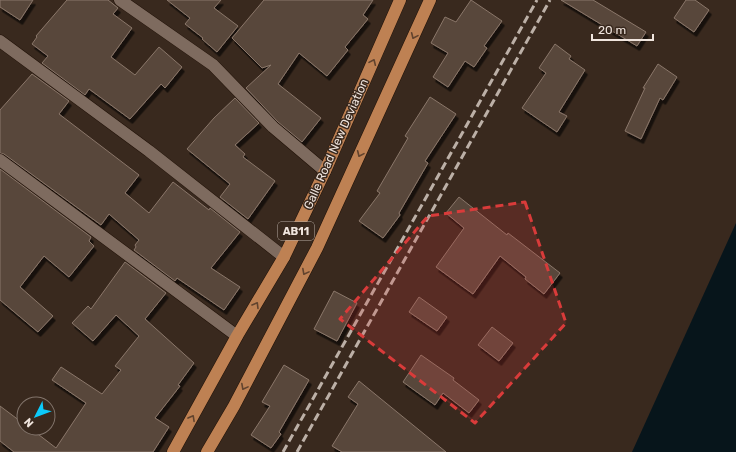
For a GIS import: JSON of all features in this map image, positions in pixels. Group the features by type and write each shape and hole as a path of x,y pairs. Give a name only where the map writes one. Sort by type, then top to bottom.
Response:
{"main road":[{"name":"Galle Road New Deviation","path":"173,452 237,336 284,257 325,171 400,0"},
{"name":"AB11","path":"207,452 234,406 317,248 430,0"}],"street":[{"path":"120,0 213,65 273,127 325,171"},
{"path":"0,41 149,151 284,257"},
{"path":"0,160 237,336"}],"highlighted area":[{"path":"525,202 566,323 475,423 340,319 428,216"}],"shaded area":[{"path":"736,223 736,452 632,452"}],"building":[{"path":"0,0 33,0 20,20 0,7"},
{"path":"67,0 108,0 118,8 113,14 132,28 111,57 135,75 159,47 182,67 165,88 161,84 130,119 89,89 85,95 42,63 48,56 32,44 37,37 36,36"},
{"path":"167,0 221,0 214,8 238,26 217,52 202,39 203,38 185,24 190,18"},
{"path":"264,0 373,0 363,15 368,19 345,47 348,50 327,76 299,53 278,84 321,118 302,142 278,122 246,88 271,65 262,68 232,38"},
{"path":"471,0 502,21 484,46 487,48 474,67 465,61 448,87 433,77 448,53 431,43 445,17 456,22"},
{"path":"561,0 593,0 646,32 637,46"},
{"path":"686,0 695,0 709,10 694,32 674,18"},
{"path":"555,44 571,56 569,59 585,70 559,112 567,116 557,132 522,108 546,73 539,68"},
{"path":"658,64 677,77 663,100 660,98 641,139 625,131 645,88 643,88"},
{"path":"32,74 69,101 59,114 139,175 125,193 149,213 173,182 209,210 210,208 240,232 211,268 240,287 224,310 177,278 175,281 134,250 136,247 135,245 139,240 109,214 101,225 4,154 0,153 0,110"},
{"path":"430,97 456,114 425,161 428,163 399,213 400,215 383,238 359,221 380,193 377,191 408,138 405,136"},
{"path":"235,98 259,123 235,145 245,154 243,157 275,181 248,219 220,197 230,184 187,149 214,118"},
{"path":"0,169 91,237 89,241 94,246 69,277 44,256 20,287 53,316 38,332 0,300"},
{"path":"459,197 507,235 508,233 560,273 544,294 500,256 473,294 436,267 464,228 446,213"},
{"path":"125,262 166,293 145,319 194,363 178,385 180,386 155,418 169,427 153,452 14,452 0,441 0,406 16,418 16,436 40,436 56,448 86,403 52,380 61,367 102,394 121,370 115,366 139,336 116,315 93,341 72,323 88,306 91,309"},
{"path":"334,291 357,303 337,341 314,329"},
{"path":"419,297 447,317 437,331 409,312"},
{"path":"492,327 513,343 499,361 478,345"},
{"path":"421,355 454,378 453,380 479,400 469,413 443,393 435,405 403,382"},
{"path":"284,365 309,380 279,432 281,434 271,448 251,435 270,406 262,402"},
{"path":"359,381 446,452 342,452 332,446 358,404 348,397"}],"railway":[{"path":"283,452 537,0"},
{"path":"297,452 550,0"}]}
